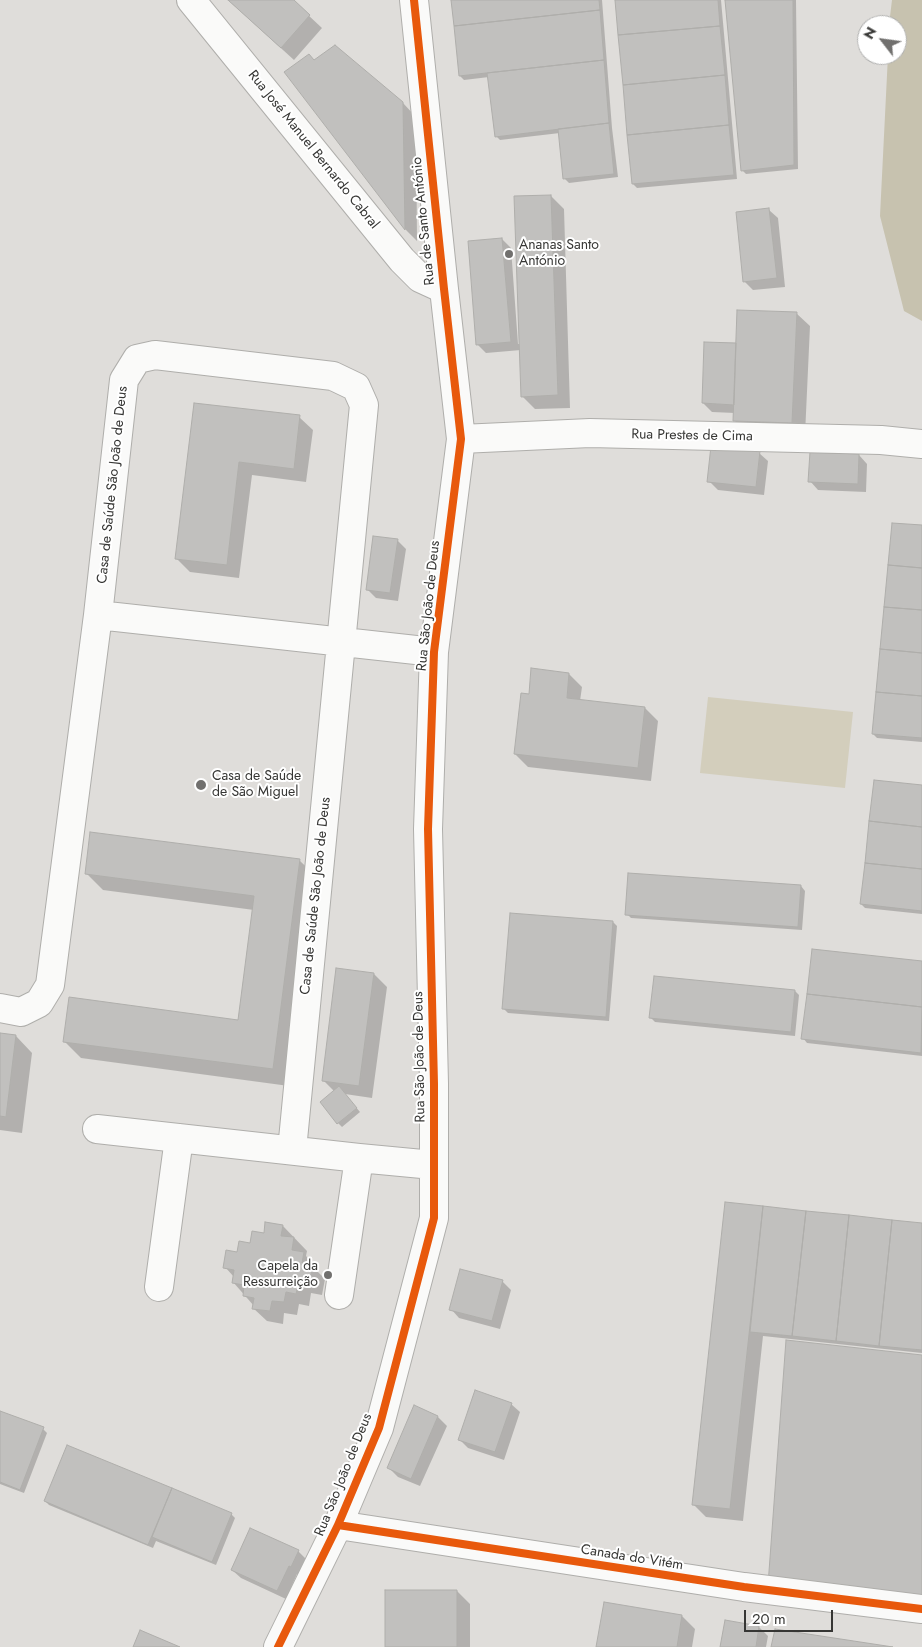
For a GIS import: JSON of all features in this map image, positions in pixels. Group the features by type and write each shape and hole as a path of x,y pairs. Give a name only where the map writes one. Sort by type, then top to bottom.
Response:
{"street":[{"name":"Rua José Manuel Bernardo Cabral","path":"191,0 402,260 420,278 444,289"},
{"name":"Rua de Santo António","path":"414,0 461,439"},
{"name":"Casa de Saúde São João de Deus","path":"0,1008 21,1012 39,1003 50,985 98,615 124,380 137,359 155,355 333,376 356,387 364,405 292,1150"},
{"name":"Rua Prestes de Cima","path":"461,439 590,433 881,440 922,444"},
{"name":"Rua São João de Deus","path":"278,1647 338,1525 382,1419 434,1218 434,1075 428,829 434,652 461,439"},
{"path":"98,615 434,652"},
{"path":"97,1129 433,1165"},
{"path":"159,1287 179,1138"},
{"path":"339,1295 359,1158"},
{"name":"Canada do Vitém","path":"338,1525 734,1586 922,1610"}],"shaded area":[{"path":"892,0 922,0 922,321 904,311 880,216 888,65 907,65 907,15 890,15"},
{"path":"708,697 853,712 845,788 700,773"}],"building":[{"path":"228,0 294,0 310,15 281,48"},
{"path":"451,0 599,0 600,10 454,26"},
{"path":"615,0 718,0 720,26 618,35"},
{"path":"725,0 793,0 794,165 741,171"},
{"path":"600,10 604,60 459,76 454,26"},
{"path":"720,26 725,75 623,85 618,35"},
{"path":"335,45 403,102 405,230 284,72 309,54 314,60"},
{"path":"604,60 609,123 495,137 487,73"},
{"path":"725,75 729,125 627,135 623,85"},
{"path":"609,123 614,174 563,179 558,129"},
{"path":"729,125 734,175 632,184 627,135"},
{"path":"551,195 558,395 521,397 514,196"},
{"path":"769,208 777,278 743,282 736,212"},
{"path":"502,238 511,342 476,345 468,241"},
{"path":"737,310 797,312 792,423 733,421"},
{"path":"704,342 736,343 734,405 702,403"},
{"path":"194,403 300,415 294,469 239,462 227,565 175,559"},
{"path":"711,446 760,451 756,487 707,482"},
{"path":"810,452 859,454 858,484 808,482"},
{"path":"892,523 922,525 922,568 888,565"},
{"path":"373,536 398,539 390,593 366,590"},
{"path":"888,565 922,568 922,610 884,607"},
{"path":"884,607 922,610 922,653 880,649"},
{"path":"880,649 922,653 922,696 876,692"},
{"path":"531,668 569,673 567,698 645,707 638,768 514,754 521,693 529,694"},
{"path":"876,692 922,696 922,738 872,734"},
{"path":"874,780 922,785 922,827 869,821"},
{"path":"869,821 922,827 922,869 865,863"},
{"path":"90,832 300,859 273,1069 63,1042 69,997 238,1020 254,896 85,874"},
{"path":"865,863 922,869 922,911 860,904"},
{"path":"628,873 801,885 798,927 625,915"},
{"path":"510,913 613,921 606,1017 502,1009"},
{"path":"812,949 922,961 922,1007 807,994"},
{"path":"336,968 374,973 359,1086 322,1081"},
{"path":"654,976 795,990 791,1032 649,1018"},
{"path":"807,994 922,1007 921,1053 801,1039"},
{"path":"0,1033 16,1035 6,1117 0,1116"},
{"path":"339,1086 357,1108 337,1124 320,1102"},
{"path":"725,1202 763,1206 730,1509 692,1505"},
{"path":"763,1206 806,1211 792,1336 750,1332"},
{"path":"806,1211 849,1215 836,1341 792,1336"},
{"path":"849,1215 892,1220 879,1346 836,1341"},
{"path":"892,1220 922,1223 922,1350 879,1346"},
{"path":"265,1222 283,1225 281,1236 294,1237 292,1250 304,1252 302,1263 313,1265 309,1283 299,1281 296,1294 286,1292 284,1302 272,1301 270,1311 252,1309 254,1298 243,1296 244,1285 232,1283 234,1270 223,1268 226,1250 237,1252 239,1241 250,1243 252,1231 264,1233"},
{"path":"460,1269 503,1280 492,1321 449,1310"},
{"path":"786,1340 922,1355 922,1601 768,1585"},
{"path":"475,1390 512,1403 495,1452 458,1440"},
{"path":"414,1405 438,1416 411,1479 387,1468"},
{"path":"0,1411 44,1427 20,1490 0,1482"},
{"path":"67,1445 172,1488 148,1545 44,1501"},
{"path":"172,1488 232,1513 212,1562 152,1537"},
{"path":"250,1528 299,1550 277,1591 231,1570"},
{"path":"385,1590 457,1590 457,1647 385,1647"},
{"path":"604,1602 682,1615 677,1647 596,1647"},
{"path":"725,1620 759,1626 756,1647 720,1647"},
{"path":"775,1629 893,1647 771,1647"},
{"path":"140,1630 180,1647 133,1647"}],"cycle path":[{"path":"278,1647 338,1525 379,1428 434,1218 434,1084 428,829 434,652 461,439 414,0"},
{"path":"338,1525 744,1587 922,1609"}],"place":[{"name":"Ananas Santo António","path":"509,254"},
{"name":"Casa de Saúde de São Miguel","path":"201,785"},
{"name":"Capela da Ressurreição","path":"328,1275"}]}
